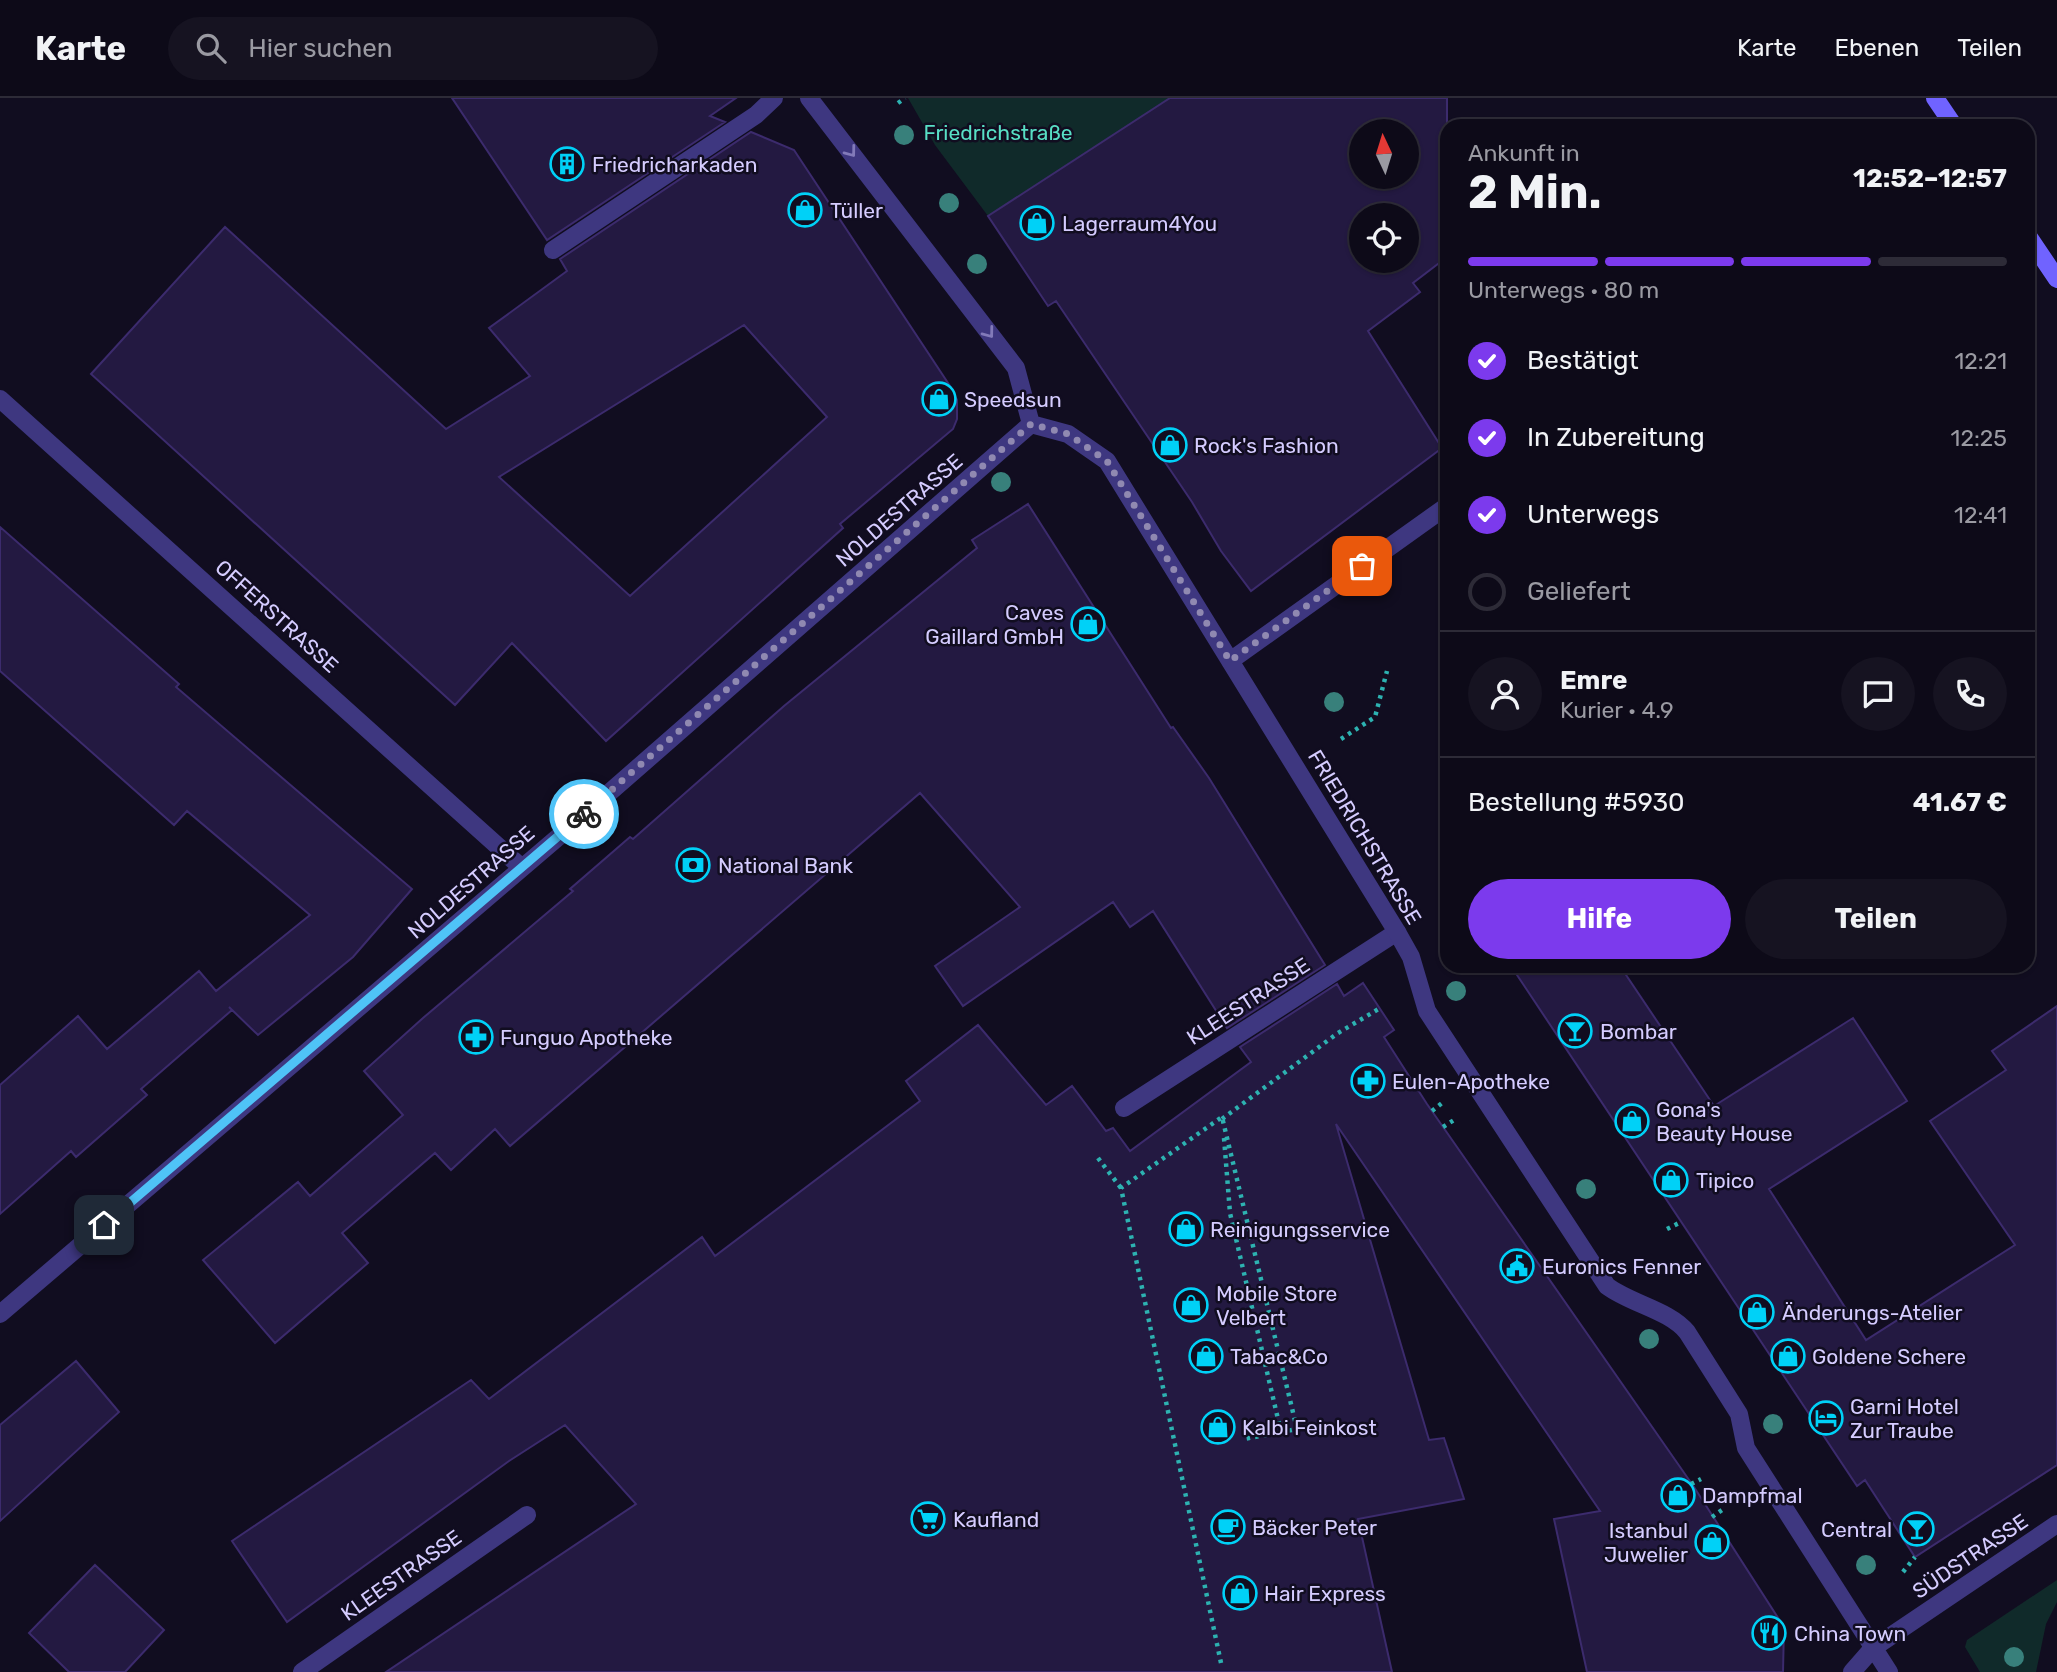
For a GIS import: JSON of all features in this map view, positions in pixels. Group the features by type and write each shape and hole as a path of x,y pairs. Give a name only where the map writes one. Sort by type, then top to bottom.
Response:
{"main road":[{"path":"1935,98 1949,119"},
{"path":"2035,251 2057,279"}],"street":[{"path":"553,250 755,115 774,98"},
{"path":"809,98 1016,368 1031,424"},
{"name":"OFFERSTRASSE","path":"0,399 523,868"},
{"name":"FRIEDRICHSTRASSE","path":"1031,424 1068,434 1107,461 1397,932 1411,957 1427,1011 1542,1190 1607,1286 1623,1298 1679,1323 1687,1332 1739,1414 1746,1448 1889,1672"},
{"name":"NOLDESTRASSE","path":"0,1314 523,868 1031,424"},
{"path":"1230,661 1440,511"},
{"name":"FRIEDRICHSTRASSE","path":"1209,625 1283,746"},
{"name":"KLEESTRASSE","path":"1124,1108 1397,932"},
{"name":"KLEESTRASSE","path":"302,1672 527,1515"},
{"name":"SÜDSTRASSE","path":"1852,1672 1873,1648 2057,1524"}],"path":[{"path":"898,103 905,98"},
{"path":"1341,739 1375,717 1387,671"},
{"path":"1121,1188 1338,1033 1382,1007"},
{"path":"1222,1117 1230,1213 1281,1432"},
{"path":"1222,1117 1297,1429 1244,1440"},
{"path":"1098,1158 1121,1188 1221,1663"},
{"path":"1668,1229 1681,1222"},
{"path":"1691,1484 1701,1479"},
{"path":"1712,1517 1723,1510"},
{"path":"1903,1572 1915,1557"}],"green space":[{"name":"Friedrichstraße","path":"908,98 1170,98 988,216 935,145"},
{"path":"2057,1580 2057,1602 2046,1624 2036,1672 1980,1672 1965,1647 1967,1640"}],"building":[{"name":"Friedricharkaden","path":"452,98 736,98 710,116 725,122 547,240"},
{"path":"1170,98 1447,98 1447,119 1440,119 1440,262 1413,283 1420,292 1368,331 1440,445 1440,449 1251,591 1221,551 1192,502 1056,301 1048,306 988,216"},
{"path":"751,132 794,150 957,400 957,419 953,429 840,524 843,528 606,741 512,643 455,705 91,374 225,227 446,429 530,376 489,328 567,271 560,259","holes":["744,325 827,417 630,596 499,477"]},
{"path":"1028,504 1171,728 1173,727 1209,778 1325,965 1227,1028 1153,911 1130,927 1113,902 963,1006 935,966 1020,907 920,793 510,1146 495,1129 451,1170 435,1153 342,1233 368,1263 275,1343 203,1260 298,1182 310,1196 403,1115 364,1071 573,891 570,889 630,837 633,839 784,706 977,548 972,540"},
{"path":"0,527 179,684 176,687 412,889 353,957 258,1035 229,1007 232,1010 141,1089 147,1095 76,1157 71,1151 0,1214 0,1085 78,1016 107,1049 199,971 216,991 310,915 187,811 174,825 0,671"},
{"path":"1516,973 1625,973 1714,1106 1853,1018 1907,1101 1769,1189 1866,1340 2015,1245 1930,1121 2006,1070 1992,1051 2057,1006 2057,1465 1915,1557 1865,1480 1857,1486"},
{"path":"1363,983 1394,1030 1384,1037 1427,1104 1694,1487 1784,1627 1783,1672 1587,1672 1554,1519 1600,1511 1336,1124 1429,1440 1444,1438 1464,1499 1358,1519 1392,1672 386,1672 636,1504 565,1425 509,1461 287,1622 232,1541 471,1380 489,1399 702,1237 715,1256 920,1101 906,1081 978,1025 1046,1105 1072,1086 1106,1131 1113,1128 1130,1151 1251,1062 1240,1047 1337,984 1344,996"},
{"path":"76,1361 119,1412 0,1521 0,1425"},
{"path":"95,1565 164,1630 125,1672 69,1672 29,1633"}],"way so far":[{"path":"584,814 1031,424 1068,434 1107,461 1230,661 1362,566"}],"place":[{"name":"Friedricharkaden","path":"567,164"},
{"name":"Tüller","path":"805,210"},
{"name":"Lagerraum4You","path":"1037,223"},
{"name":"Speedsun","path":"939,399"},
{"name":"Rock's Fashion","path":"1170,445"},
{"name":"Caves Gaillard GmbH","path":"1088,624"},
{"name":"National Bank","path":"693,865"},
{"name":"Bombar","path":"1575,1031"},
{"name":"Funguo Apotheke","path":"476,1037"},
{"name":"Eulen-Apotheke","path":"1368,1081"},
{"name":"Gona's Beauty House","path":"1632,1121"},
{"name":"Tipico","path":"1671,1180"},
{"name":"Reinigungsservice","path":"1186,1229"},
{"name":"Euronics Fenner","path":"1517,1266"},
{"name":"Mobile Store Velbert","path":"1191,1305"},
{"name":"Änderungs-Atelier","path":"1757,1312"},
{"name":"Tabac&Co","path":"1206,1356"},
{"name":"Goldene Schere","path":"1788,1356"},
{"name":"Garni Hotel Zur Traube","path":"1826,1418"},
{"name":"Kalbi Feinkost","path":"1218,1427"},
{"name":"Dampfmal","path":"1678,1495"},
{"name":"Kaufland","path":"928,1519"},
{"name":"Bäcker Peter","path":"1228,1527"},
{"name":"Central","path":"1917,1529"},
{"name":"Istanbul Juwelier","path":"1712,1542"},
{"name":"Hair Express","path":"1240,1593"},
{"name":"China Town","path":"1769,1633"}],"route":[{"path":"104,1225 584,814"}]}
